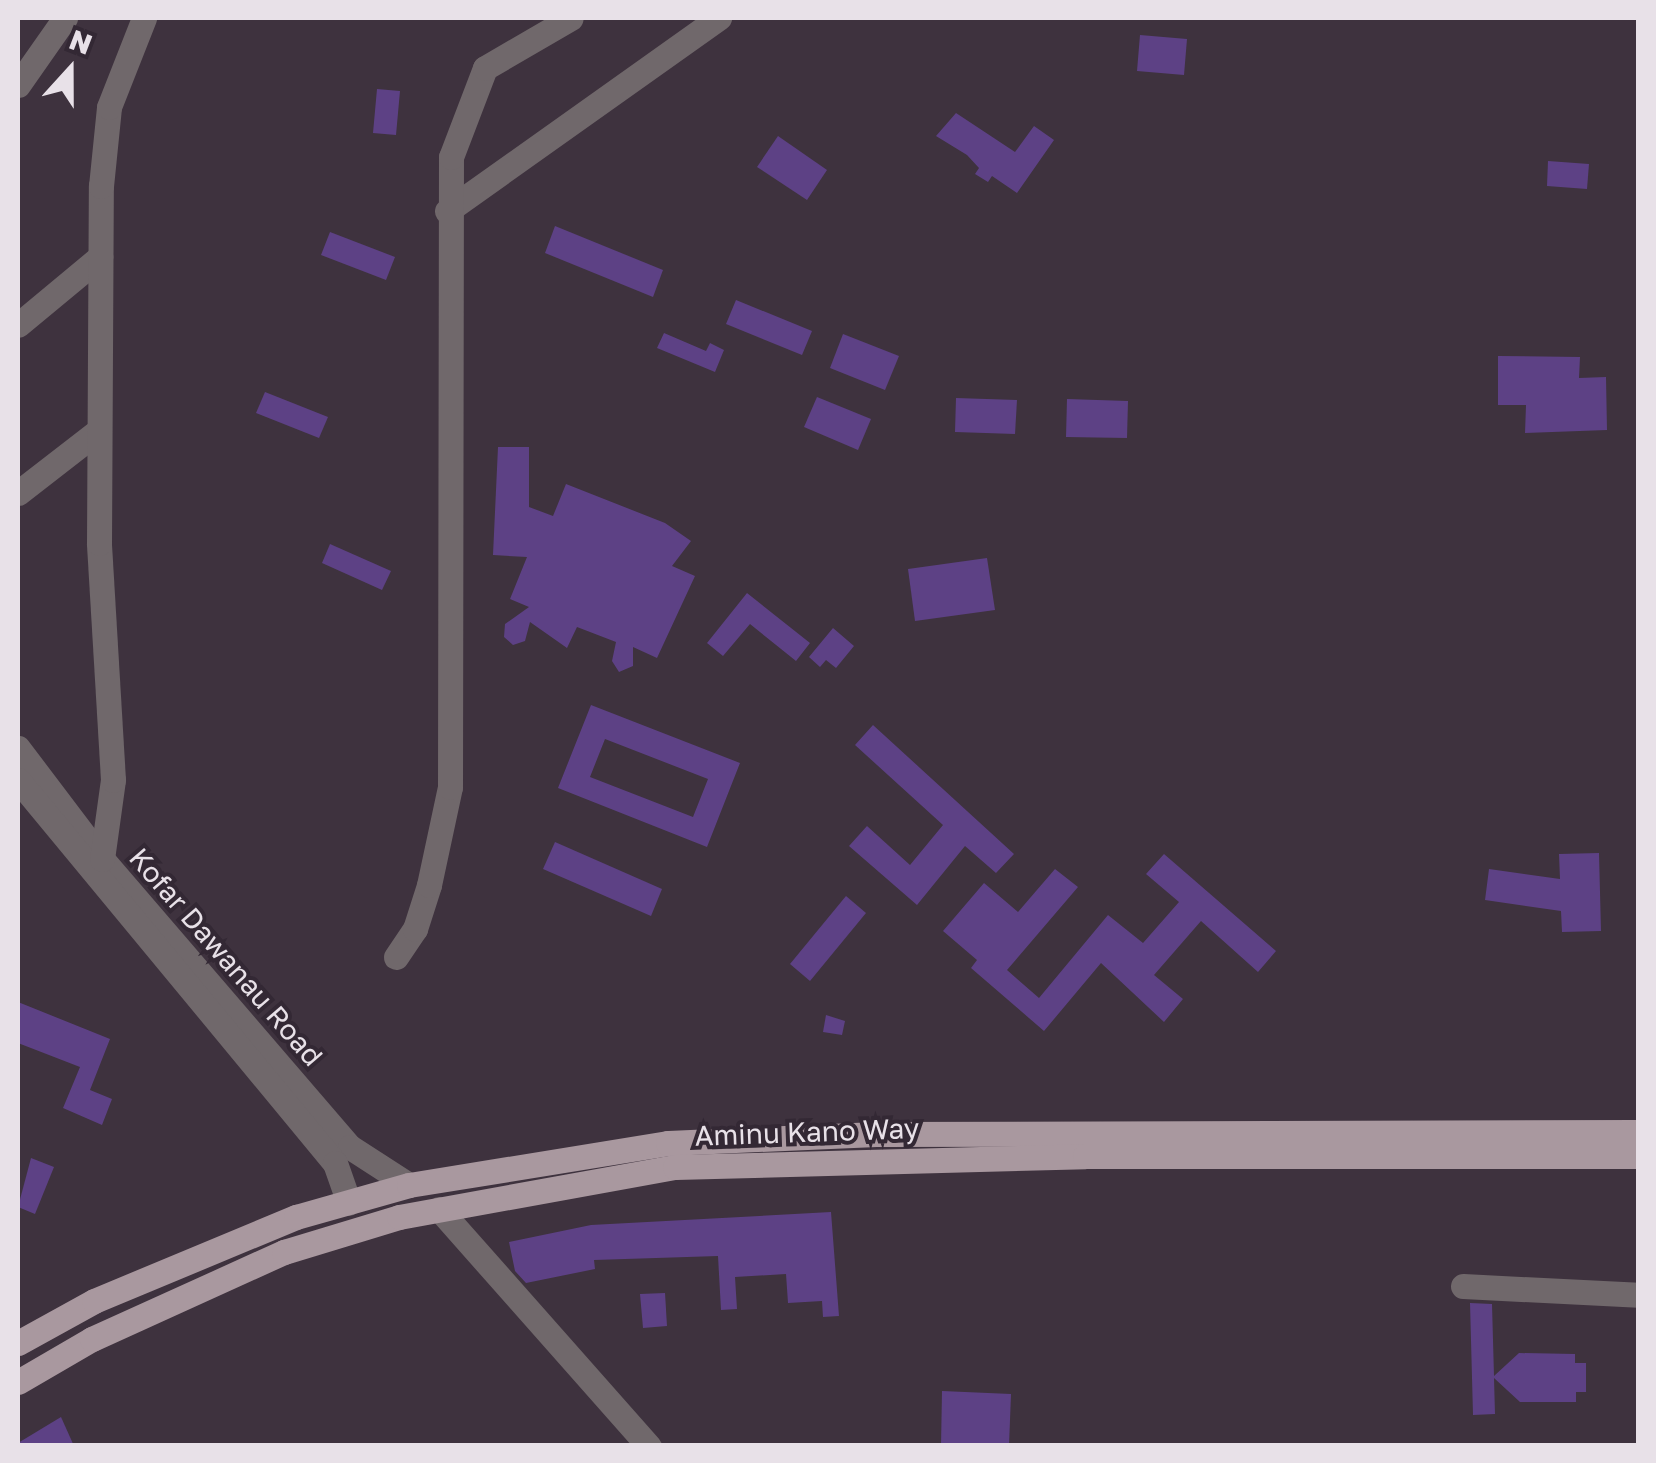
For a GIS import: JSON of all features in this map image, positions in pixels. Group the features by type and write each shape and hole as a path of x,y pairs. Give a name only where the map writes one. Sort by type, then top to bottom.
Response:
{"main road":[{"name":"Aminu Kano Way","path":"18,1382 92,1338 253,1263 438,1209 722,1162 1085,1144 1638,1132"},
{"name":"Aminu Kano Way","path":"18,1343 234,1238 409,1185 736,1136 1638,1156"}],"street":[{"path":"18,85 65,18"},
{"path":"102,859 113,780 98,431 100,257 108,106 144,18"},
{"path":"396,957 415,929 429,885 450,786 447,211 451,158 485,68 571,18"},
{"path":"447,211 719,18"},
{"path":"18,325 100,257"},
{"path":"18,493 98,431"},
{"name":"Kofar Dawanau Road","path":"18,748 102,859 350,1147 409,1185"},
{"name":"Kofar Dawanau Road","path":"18,780 335,1163 349,1203"},
{"path":"438,1209 649,1446"},
{"path":"1463,1286 1638,1295"}],"building":[{"path":"1140,35 1187,39 1184,75 1137,71"},
{"path":"377,89 400,91 396,135 373,133"},
{"path":"956,113 1015,152 1034,126 1054,140 1017,193 992,176 988,182 975,174 979,168 967,155 936,136"},
{"path":"778,136 827,170 807,200 757,167"},
{"path":"1548,161 1589,164 1587,189 1547,186"},
{"path":"555,226 663,270 653,297 545,253"},
{"path":"330,232 395,257 386,280 321,255"},
{"path":"736,300 812,331 802,355 726,324"},
{"path":"664,333 706,351 710,343 724,350 715,372 657,348"},
{"path":"843,334 899,356 885,390 830,368"},
{"path":"1498,356 1580,357 1579,378 1606,377 1607,430 1525,433 1526,405 1498,405"},
{"path":"265,392 328,417 319,438 256,413"},
{"path":"817,397 871,419 858,450 804,427"},
{"path":"956,398 1017,400 1015,434 955,432"},
{"path":"1067,399 1128,401 1127,438 1066,437"},
{"path":"498,447 529,447 529,507 553,516 566,484 665,523 691,541 672,566 695,576 657,658 633,647 633,666 619,672 612,661 616,642 577,627 567,648 530,622 525,641 513,645 504,637 505,624 529,607 510,599 527,557 493,555"},
{"path":"330,544 391,571 382,590 322,563"},
{"path":"987,558 995,610 915,621 908,569"},
{"path":"747,593 810,643 796,661 750,624 723,656 707,643"},
{"path":"833,628 854,646 836,668 826,660 820,667 809,657"},
{"path":"591,705 740,763 707,847 558,788","holes":["605,739 708,779 693,817 590,777"]},
{"path":"873,725 1014,854 996,873 965,846 917,905 849,846 867,826 910,865 943,825 855,745"},
{"path":"555,842 662,889 651,916 543,869"},
{"path":"1599,853 1601,931 1562,932 1561,911 1485,900 1489,869 1560,879 1559,854"},
{"path":"1164,854 1276,951 1258,972 1201,921 1154,975 1183,999 1164,1022 1101,963 1044,1031 971,968 977,960 943,931 984,883 1018,912 1055,869 1078,887 1007,970 1039,998 1108,915 1143,943 1179,902 1146,874"},
{"path":"846,896 866,913 810,981 790,964"},
{"path":"18,1002 110,1039 90,1090 112,1099 102,1125 63,1108 80,1067 18,1043"},
{"path":"826,1015 845,1021 842,1035 823,1032"},
{"path":"31,1158 54,1167 35,1214 18,1207"},
{"path":"831,1212 839,1316 823,1317 822,1301 788,1303 786,1274 735,1277 737,1309 721,1310 718,1256 594,1260 595,1269 526,1283 515,1271 509,1242 591,1225"},
{"path":"665,1293 667,1326 643,1328 640,1294"},
{"path":"1470,1303 1492,1304 1494,1376 1519,1353 1575,1354 1575,1363 1586,1363 1586,1392 1576,1392 1576,1402 1520,1402 1494,1378 1495,1414 1473,1415"},
{"path":"942,1391 1011,1394 1009,1446 941,1446"},
{"path":"61,1417 74,1446 18,1446 18,1443"}]}
